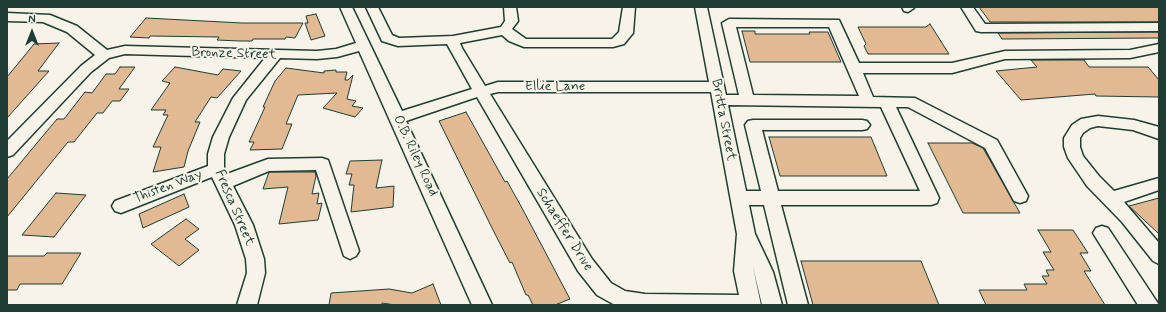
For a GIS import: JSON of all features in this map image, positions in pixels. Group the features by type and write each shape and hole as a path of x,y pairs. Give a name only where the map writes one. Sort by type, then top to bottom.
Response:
{"street":[{"name":"O.B. Riley Road","path":"346,7 482,305"},
{"path":"372,7 387,38 398,42 453,40 505,30 512,21 510,7"},
{"path":"505,30 524,44 620,42 626,33 629,7"},
{"name":"Britta Street","path":"701,7 746,234 764,272 772,305"},
{"path":"967,7 981,28 1159,27"},
{"path":"7,17 45,18 72,29 104,55 86,68 7,151"},
{"path":"747,100 728,23 834,23 868,101"},
{"name":"Schaeffer Drive","path":"453,40 455,48 480,92 585,265 604,289 622,299 645,303 751,304"},
{"name":"Bronze Street","path":"104,55 125,50 317,55 337,53 363,45"},
{"path":"854,68 952,68 1005,55 1130,54 1159,48"},
{"name":"Fresca Street","path":"247,305 256,273 252,243 219,176 216,154 233,111 240,98 275,55"},
{"name":"Ellie Lane","path":"397,118 498,87 718,94 747,100 910,102 990,144 1020,196"},
{"path":"739,198 931,198 886,101"},
{"path":"1159,133 1111,121 1098,121 1086,123 1077,129 1072,138 1072,147 1076,158 1093,181 1159,256"},
{"path":"798,305 753,125 862,125"},
{"name":"Thisten Way","path":"121,206 219,176 268,165 322,164 350,252"},
{"path":"1110,199 1159,184"},
{"name":"Britta Street","path":"746,234 742,271 751,304"},
{"path":"1102,234 1149,305"}],"building":[{"path":"979,7 1159,7 1159,22 990,22"},
{"path":"316,14 325,36 311,40 305,23 308,23 306,16"},
{"path":"146,18 242,23 303,23 295,38 286,37 285,39 253,39 252,41 240,41 217,40 219,37 130,37"},
{"path":"930,24 949,54 868,54 864,46 866,44 858,27 926,27"},
{"path":"742,31 755,31 755,34 810,34 809,32 828,32 841,62 750,62"},
{"path":"1159,32 1159,38 1002,39 998,33"},
{"path":"59,43 38,71 49,71 7,118 7,77 34,44"},
{"path":"1031,60 1084,60 1089,67 1148,67 1159,80 1159,97 1096,96 1095,94 1021,100 996,71 1037,67"},
{"path":"120,67 135,67 119,89 129,89 120,101 112,101 103,113 97,113 74,142 68,142 7,217 7,179 57,119 64,119 85,92 92,93 106,74 115,74"},
{"path":"175,67 218,75 223,69 241,71 217,98 211,97 195,122 200,122 188,151 184,167 153,172 161,147 153,147 168,115 163,115 166,110 151,110 170,83 162,81"},
{"path":"286,68 324,73 324,71 336,70 336,72 347,72 345,80 348,80 353,75 347,99 356,101 352,106 363,108 355,117 323,108 337,93 298,95 286,124 292,124 282,149 250,150 254,142 249,142 265,107 263,107 275,81"},
{"path":"466,112 505,182 507,181 570,299 555,305 533,305 528,295 526,295 512,262 510,263 439,121"},
{"path":"769,137 871,137 887,176 780,176"},
{"path":"928,143 972,143 983,148 1020,213 963,213"},
{"path":"382,160 376,188 394,186 393,207 351,212 354,185 349,185 352,174 346,174 350,161"},
{"path":"269,172 315,172 316,176 312,194 319,193 317,204 322,203 318,220 279,224 288,187 263,189"},
{"path":"56,193 86,195 54,237 22,235"},
{"path":"184,194 189,207 143,228 139,214"},
{"path":"1159,198 1159,234 1129,206"},
{"path":"186,219 199,229 185,239 199,250 179,266 151,244"},
{"path":"1038,230 1073,230 1088,253 1080,253 1091,271 1084,271 1105,305 986,305 979,290 1027,290 1024,284 1047,284 1042,276 1049,276 1046,270 1054,270 1043,252 1051,252"},
{"path":"47,253 81,253 62,284 20,284 17,290 7,290 7,256 44,256"},
{"path":"801,261 921,261 939,305 813,305"},
{"path":"433,284 441,305 395,305 382,303 382,305 329,305 331,293 389,289 412,293"}]}
